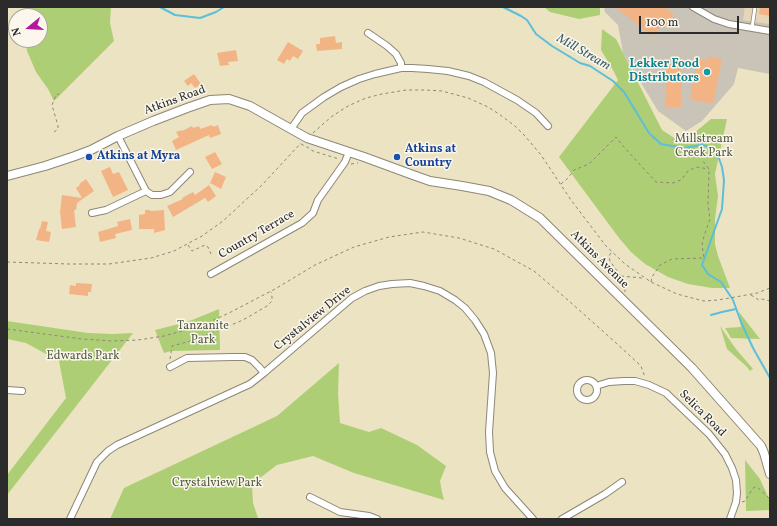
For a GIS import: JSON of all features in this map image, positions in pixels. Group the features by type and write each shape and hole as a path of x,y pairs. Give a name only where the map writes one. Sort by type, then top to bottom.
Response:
{"street":[{"path":"693,7 714,19 729,24 770,31"},
{"path":"368,33 396,54 401,68"},
{"path":"291,129 302,113 341,87 359,79 401,68 428,68 469,76 484,82 518,100 536,113 548,126"},
{"name":"Atkins Road","path":"7,176 75,156 153,121 210,100 229,100 250,106 307,138 349,152"},
{"path":"118,136 146,191 152,195 161,195 170,192 190,172"},
{"name":"Country Terrace","path":"211,274 302,223 313,213 318,200 346,162 349,152"},
{"name":"Atkins Avenue","path":"349,152 430,181 489,191 511,200 540,218 708,385 761,446 770,474"},
{"path":"92,213 106,210 146,191"},
{"name":"Crystalview Drive","path":"70,519 97,462 108,451 117,445 250,384 352,298 379,286 410,283 440,291 455,300 465,308 484,334 491,353 493,373 489,432 490,452 495,470 505,488 533,519"},
{"path":"170,367 187,358 245,357 252,360 264,373"},
{"name":"Selica Road","path":"596,386 617,381 635,381 649,384 666,393 709,434 724,454 732,468 736,480 736,502 730,519"},
{"path":"7,390 22,391"},
{"path":"562,519 605,494 622,482"},
{"path":"310,497 340,512 369,516 377,519"}],"lane":[{"path":"752,28 755,7"}],"path":[{"path":"312,134 337,113 355,103 366,98 387,93 406,90 442,91 468,98 488,107 507,119 525,136 538,151 560,184 606,246 618,258 644,278 677,294 704,301 741,296 770,288"},
{"path":"54,132 58,129 58,126 52,105 56,95 59,94"},
{"path":"560,184 568,178 574,170 589,164 616,137 656,182 673,183 681,180 688,171 696,167 709,169"},
{"path":"7,262 117,263 157,257 174,251 188,245 215,228 234,212 262,185 303,140"},
{"path":"300,144 313,151 341,160"},
{"path":"651,282 652,277 660,265 672,259 704,258 702,246 710,218 708,204 709,169 703,161"},
{"path":"188,245 192,250 205,245 208,247 211,254"},
{"path":"621,276 644,278"},
{"path":"170,367 172,346 194,340 243,320 267,306 272,301 271,291"},
{"path":"751,294 759,300 762,299 770,301"},
{"path":"7,329 82,339 126,341"},
{"path":"736,502 740,503 745,501 755,487 757,487 770,499"}],"shaded area":[{"path":"604,7 745,7 743,20 770,24 770,74 738,68 734,84 702,121 686,131 658,111 623,53 618,25 605,12"},
{"path":"745,7 770,7 770,24 743,20"}],"green space":[{"path":"111,7 110,23 114,41 54,101 48,89 36,72 26,48 48,48 48,8 27,8"},
{"path":"544,7 600,7 600,15 579,19 550,12"},
{"name":"Millstream Creek Park","path":"602,29 616,39 662,130 682,143 711,119 727,119 715,174 718,196 715,219 715,244 730,288 712,288 688,284 668,277 645,264 631,252 619,238 559,157 618,80 601,50"},
{"name":"Tanzanite Park","path":"219,309 220,350 171,351 164,353 155,330 192,320"},
{"path":"739,312 760,339 731,338 725,328 741,327"},
{"name":"Edwards Park","path":"7,321 88,333 133,333 7,495 7,475 66,398 59,361 26,343 7,339"},
{"path":"720,326 736,349 753,369 750,371 727,349"},
{"name":"Crystalview Park","path":"339,363 338,393 340,423 369,432 381,428 417,445 446,466 440,481 444,500 354,473 313,456 277,465 252,484 253,503 258,518 110,519 124,488 277,416"},
{"path":"745,460 760,479 770,501 770,510 746,511"}],"building":[{"path":"615,7 665,7 674,15 665,27 662,24 653,36"},
{"path":"760,7 770,7 770,16 759,14"},
{"path":"335,36 336,43 342,42 342,49 317,51 316,44 320,44 320,38"},
{"path":"288,42 303,51 298,59 293,56 290,61 287,59 284,64 277,60"},
{"path":"236,50 238,61 228,62 229,65 220,66 217,53"},
{"name":"Lekker Food Distributors","path":"708,56 722,59 713,104 690,99 697,59 708,61"},
{"path":"666,61 682,61 681,107 665,107"},
{"path":"194,74 201,84 195,88 191,83 188,86 184,81"},
{"path":"212,125 213,127 218,125 221,134 210,138 209,135 176,150 172,141 179,137 176,132 192,126 193,128 199,126 200,129"},
{"path":"215,152 222,164 212,169 205,157"},
{"path":"110,167 113,174 119,172 128,190 113,197 101,171"},
{"path":"215,172 226,177 221,189 210,183"},
{"path":"86,179 94,191 77,203 76,210 74,210 76,227 62,229 60,212 62,195 82,198 76,188"},
{"path":"209,185 216,196 208,202 205,198 173,217 167,206 183,199 182,198 193,192 195,195"},
{"path":"145,210 164,210 165,230 154,233 154,229 139,229 139,215 145,214"},
{"path":"130,219 132,230 115,234 116,238 100,242 98,232 118,226 117,222"},
{"path":"42,221 48,222 46,231 51,232 49,242 36,240"},
{"path":"76,283 92,284 91,292 88,292 88,296 69,294 70,285 76,286"}],"waterway":[{"name":"Mill Stream","path":"160,7 175,15 200,18 216,12 224,7"},
{"name":"Mill Stream","path":"503,7 527,20 536,34 552,46 580,63 590,66 613,81 624,92 649,133 661,144 684,148 702,145 711,147 717,153 722,167 724,180 722,209 702,265 708,274 721,282 733,300 753,348 770,378"},
{"path":"711,315 736,309"}],"place":[{"name":"Lekker Food Distributors","path":"707,72"},
{"name":"Atkins at Myra","path":"89,157"},
{"name":"Atkins at Country","path":"397,157"}]}
